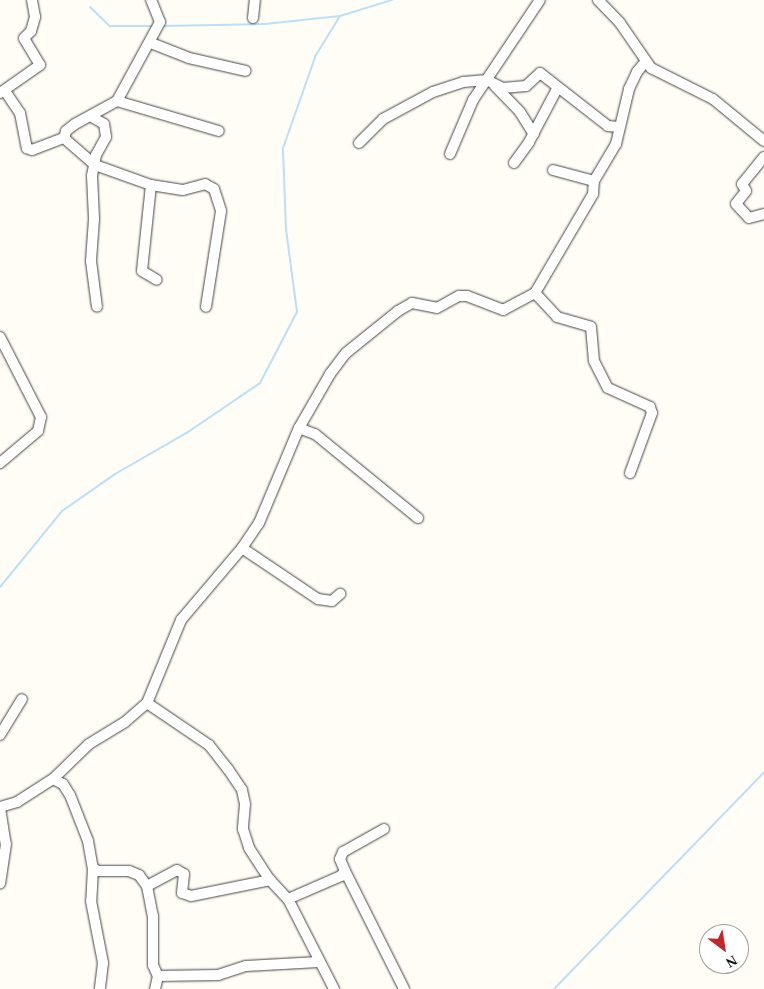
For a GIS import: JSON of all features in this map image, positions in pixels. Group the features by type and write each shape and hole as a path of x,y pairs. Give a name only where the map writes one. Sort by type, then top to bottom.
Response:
{"street":[{"path":"32,0 35,17 31,31 24,37 39,66 2,92 20,113 27,148 32,150 64,138"},
{"path":"64,138 66,131 117,101 151,43 160,22 151,0"},
{"path":"253,18 255,0"},
{"path":"450,154 473,100 490,82 540,0"},
{"path":"598,0 620,23 645,62 658,72 713,99 764,141"},
{"path":"151,43 189,58 246,71"},
{"path":"0,884 6,844 0,808 17,802 53,779 89,744 126,722 147,703 181,620 242,548 260,523 299,428 330,374 346,354 406,305 412,303 437,308 459,296 467,296 503,310 535,293 593,194 594,181 616,144 629,89 645,62"},
{"path":"359,144 383,119 408,104 463,82 490,82 509,88 526,86 540,73 557,89 572,96 608,126 619,127"},
{"path":"490,82 520,112 534,134"},
{"path":"514,164 534,134 557,89"},
{"path":"117,101 219,131"},
{"path":"92,117 104,124 106,137 96,155 95,165 90,261 97,307"},
{"path":"64,138 95,165 151,185 183,190 210,185 221,206 206,307"},
{"path":"764,157 742,184 746,191 736,204 749,218 764,214"},
{"path":"553,170 594,181"},
{"path":"151,185 142,270 157,280"},
{"path":"535,293 557,317 591,327 594,361 608,388 650,407 652,413 630,473"},
{"path":"0,337 41,417 38,431 0,463"},
{"path":"299,428 315,434 418,518"},
{"path":"242,548 318,599 332,601 340,594"},
{"path":"0,733 22,699"},
{"path":"147,703 209,745 242,790 245,804 243,829 250,848 270,880 288,899 309,936 319,962 334,989"},
{"path":"53,779 63,784 70,795 88,841 93,868 91,902 103,963 100,989"},
{"path":"384,829 343,852 340,859 404,989"},
{"path":"93,868 98,871 128,871 139,875 147,886 153,916 153,965 158,976 155,989"},
{"path":"147,886 178,870 184,874 182,893 191,896 270,880"},
{"path":"288,899 329,883 345,871"},
{"path":"158,976 218,975 246,966 319,962"}],"waterway":[{"path":"0,587 62,511 115,474 188,432 260,383 297,312 286,230 283,148 316,55 340,16 392,0"},
{"path":"90,7 110,26 153,26"},
{"path":"162,26 265,24 340,16"},
{"path":"554,989 764,772"}]}
